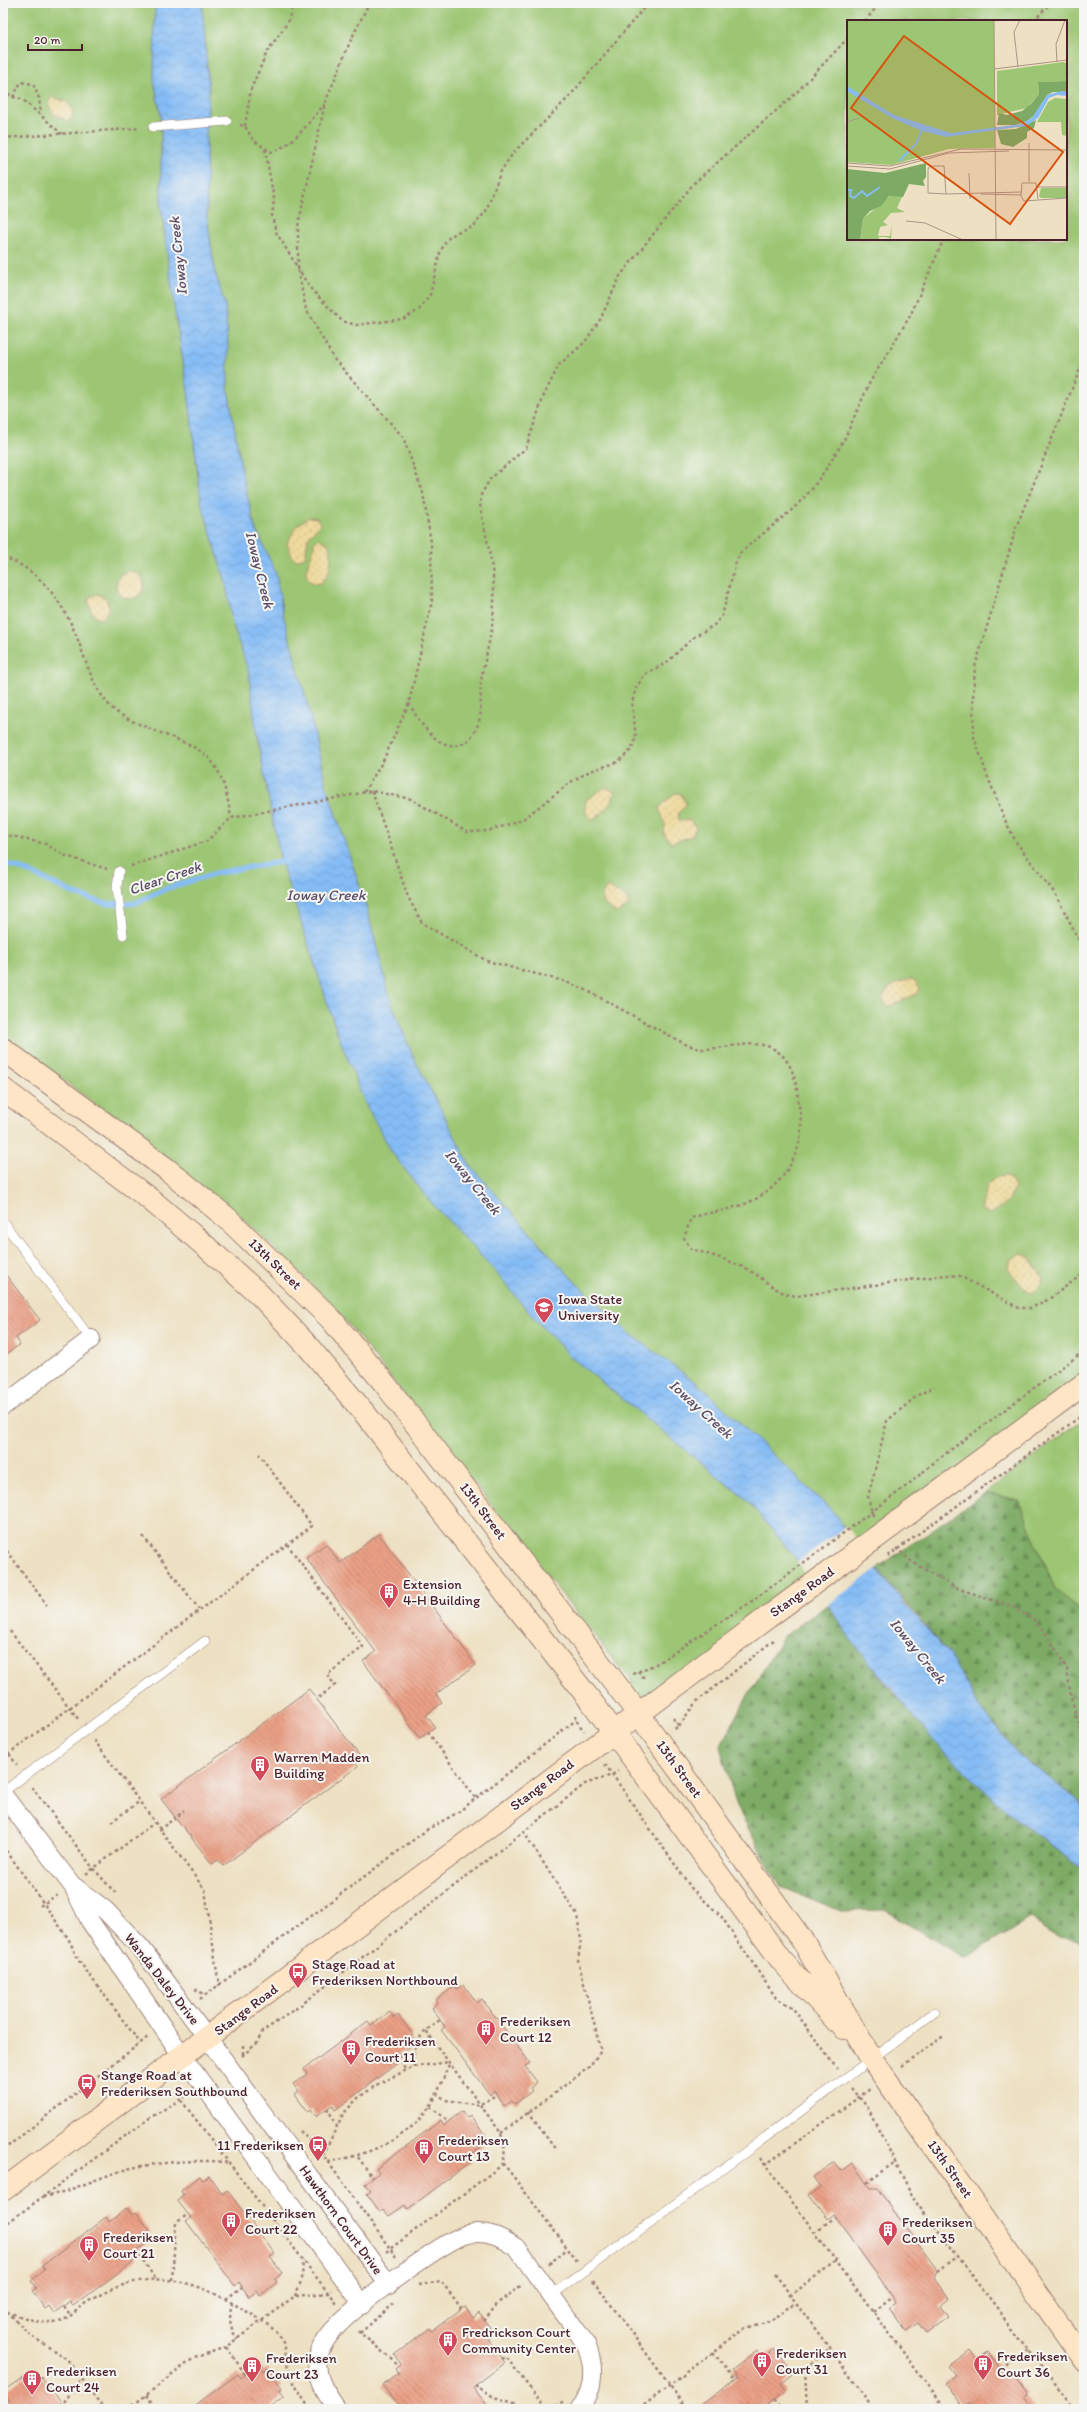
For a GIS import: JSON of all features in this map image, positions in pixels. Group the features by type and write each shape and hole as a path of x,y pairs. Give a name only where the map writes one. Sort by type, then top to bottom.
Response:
{"main road":[{"name":"13th Street","path":"3,1049 168,1170 227,1218 331,1319 444,1459 638,1713 804,1943 870,2058"},
{"name":"13th Street","path":"3,1089 156,1205 259,1294 296,1333 366,1415 613,1731 781,1960 870,2058 1084,2359"},
{"name":"Stange Road","path":"3,2190 207,2039 613,1731 1084,1384"}],"street":[{"path":"3,1406 91,1339"},
{"name":"Wanda Daley Drive","path":"3,1795 72,1885 105,1910 142,1949 207,2039"},
{"path":"72,1885 90,1921 183,2057 363,2305"},
{"name":"Hawthorn Court Drive","path":"207,2039 389,2285"},
{"name":"Hawthorn Court Drive","path":"337,2409 320,2382 317,2368 319,2353 328,2338 347,2317 406,2272 449,2242 467,2234 488,2233 503,2238 518,2249 586,2344 592,2360 590,2390 580,2409"}],"lane":[{"path":"153,127 227,121"},
{"path":"119,871 117,887 123,935"},
{"path":"3,1222 91,1339"},
{"path":"3,1792 85,1729 205,1641"},
{"path":"552,2295 870,2058 935,2012"}],"path":[{"path":"293,3 288,22 267,52 252,89 245,126 253,140 265,150 271,152 279,150 294,140 325,103"},
{"path":"364,792 383,761 409,703 432,600 431,542 423,493 402,437 334,359 320,338 306,309 298,271 298,226 325,103 350,42 369,3"},
{"path":"265,150 274,199 272,216 275,227 298,271 329,309 342,321 356,325 403,319 419,310 430,295 440,253 446,240 457,232 474,227 486,211 500,171 513,153 569,98 648,3"},
{"path":"866,20 880,3"},
{"path":"1035,20 1050,3"},
{"path":"409,703 426,730 449,746 462,745 473,737 480,718 482,676 492,632 494,599 492,570 480,504 481,495 490,479 526,448 544,395 559,365 585,342 601,318 620,276 665,222 694,183 794,95 847,39"},
{"path":"13,97 21,82 33,84 41,106 40,114"},
{"path":"3,90 13,97 22,99 62,134"},
{"path":"227,121 245,126"},
{"path":"3,138 153,127"},
{"path":"3,180 6,189 3,193"},
{"path":"3,834 46,844 63,855 119,871 146,860 181,851 207,841 231,818 372,791 411,799 467,832 488,831 522,820 571,782 590,772 618,762 631,750 636,737 632,703 636,688 645,674 666,663 694,637 714,626 722,616 736,562 741,552 794,508 812,489 843,442 870,382 910,316 944,240"},
{"path":"1084,359 1017,525 975,667 973,698 974,737 1005,820 1016,842 1056,895 1084,950"},
{"path":"3,556 28,570 50,589 66,612 98,691 112,708 131,720 192,744 207,755 217,768 228,798 231,818"},
{"path":"372,791 408,897 422,923 487,960 563,981 586,990 685,1044 701,1049 748,1045 770,1046 782,1053 792,1069 797,1086 801,1125 799,1143 791,1162 781,1178 770,1190 754,1200 739,1206 709,1212 692,1218 685,1229 684,1238 691,1249 720,1257 753,1273 783,1294 797,1296 945,1275 960,1276 1019,1308 1031,1308 1049,1299 1084,1273"},
{"path":"630,1676 638,1670 658,1663 755,1599 909,1484 937,1460 1084,1351"},
{"path":"874,1519 868,1497 887,1421 918,1395 934,1387"},
{"path":"936,1521 1084,1414"},
{"path":"3,1758 199,1609 312,1526 259,1454"},
{"path":"143,1536 199,1609"},
{"path":"287,1544 363,1647 327,1675 335,1685 317,1699"},
{"path":"3,1546 47,1605"},
{"path":"895,1547 911,1561 956,1588 1011,1606 1034,1620 1049,1638 1067,1669 1071,1698 1084,1741"},
{"path":"10,1632 70,1708 159,1830 205,1890 219,1986"},
{"path":"672,1731 679,1726 696,1702 781,1634"},
{"path":"638,1670 644,1679"},
{"path":"574,1709 576,1720 580,1726"},
{"path":"193,1988 206,1995 219,1986 428,1829 457,1813 476,1799 580,1717"},
{"path":"673,1718 679,1726"},
{"path":"428,1732 476,1799"},
{"path":"9,1754 93,1868 119,1898"},
{"path":"239,2057 257,2043 262,2032 402,1927 585,1784 612,1775 607,1766"},
{"path":"111,1822 139,1802"},
{"path":"159,1830 184,1811"},
{"path":"40,1906 72,1885 154,1823"},
{"path":"501,2132 588,2068 601,2051 578,1960 581,1940 577,1915 523,1831"},
{"path":"3,1846 45,1903 68,1938 79,1961 140,2043"},
{"path":"414,2067 413,2054 418,2039 425,2030 440,2020"},
{"path":"372,2262 502,2165 505,2150 501,2132 479,2105 450,2062 425,2030"},
{"path":"765,2165 945,2035"},
{"path":"3,2150 147,2038"},
{"path":"243,2045 243,2055 247,2061"},
{"path":"399,2055 406,2070"},
{"path":"323,2155 343,2114 358,2098 378,2084 406,2070 414,2067 450,2062"},
{"path":"328,2162 358,2157 383,2146 406,2131 430,2107 450,2062"},
{"path":"436,2093 446,2100 479,2105 496,2095"},
{"path":"3,2226 151,2117 185,2097"},
{"path":"181,2100 360,2334 399,2366"},
{"path":"430,2107 449,2121"},
{"path":"327,2108 337,2126"},
{"path":"528,2112 556,2150"},
{"path":"298,2128 323,2155 406,2272 417,2285 441,2280 462,2309"},
{"path":"752,2147 945,2409"},
{"path":"358,2157 373,2178"},
{"path":"42,2198 62,2193 131,2168 215,2160 229,2163"},
{"path":"866,2183 895,2162"},
{"path":"172,2280 176,2223 188,2214"},
{"path":"815,2232 835,2217"},
{"path":"136,2251 155,2278"},
{"path":"938,2271 957,2257"},
{"path":"128,2409 194,2358 226,2347 295,2296 302,2279 304,2261"},
{"path":"790,2296 836,2261"},
{"path":"775,2274 874,2409"},
{"path":"6,2312 54,2323 71,2316 88,2302 112,2289 155,2278 192,2284 226,2299 262,2321 282,2339 286,2362 295,2386 310,2409"},
{"path":"295,2296 328,2293 346,2281"},
{"path":"226,2299 242,2287"},
{"path":"873,2311 892,2296"},
{"path":"360,2334 400,2300"},
{"path":"232,2303 229,2317 230,2329 237,2339"},
{"path":"639,2409 746,2327 755,2327 775,2318 795,2303"},
{"path":"64,2306 71,2316"},
{"path":"3,2307 6,2312 30,2335 67,2359 104,2409"},
{"path":"226,2347 246,2375"},
{"path":"774,2400 781,2409 807,2408 805,2370 829,2348"},
{"path":"1001,2369 1028,2350"},
{"path":"714,2352 734,2379"},
{"path":"502,2359 506,2357 546,2409"},
{"path":"64,2402 81,2379"},
{"path":"475,2385 494,2397 517,2404 520,2409"},
{"path":"670,2386 687,2409"},
{"path":"146,2395 157,2409"}],"green space":[{"path":"3,3 1084,3 1084,1384 638,1713 630,1676 620,1668 342,1316 292,1265 242,1218 141,1138 3,1035"},
{"path":"1084,1419 1084,1614 1055,1589 1018,1500 985,1493"},
{"path":"985,1493 1018,1500 1055,1589 1084,1614 1084,1806 1017,1753 981,1710 949,1654 877,1568"},
{"path":"827,1605 891,1691 1008,1813 1084,1870 1084,1942 1059,1937 1030,1918 965,1958 885,1910 841,1911 779,1886 737,1807 720,1747 747,1697 783,1637"}],"sand":[{"path":"52,97 67,102 73,109 72,118 68,121 53,114 48,103"},
{"path":"309,517 317,518 320,524 308,538 305,557 296,560 292,556 287,544 296,526"},
{"path":"319,538 328,544 331,560 327,576 319,584 311,582 307,578 306,569 314,548 314,543"},
{"path":"130,571 140,575 144,585 140,595 130,599 120,595 116,585 120,575"},
{"path":"97,594 106,598 109,608 105,616 101,619 93,613 90,608 88,598"},
{"path":"605,787 615,792 614,796 603,812 591,819 585,811 586,800"},
{"path":"675,793 681,794 686,804 679,812 678,818 680,821 690,820 696,828 692,836 671,843 664,834 665,824 659,808"},
{"path":"608,887 626,897 629,906 616,913 604,904 602,894"},
{"path":"912,979 917,983 919,989 916,995 887,1006 882,998 887,990 898,983"},
{"path":"1007,1176 1015,1187 1009,1201 991,1214 981,1210 987,1186 996,1177"},
{"path":"1022,1254 1029,1257 1043,1278 1041,1285 1033,1293 1025,1289 1008,1269 1011,1259"}],"water":[{"name":"Ioway Creek","path":"155,3 202,3 209,91 206,135 207,216 215,272 225,305 228,342 228,388 242,473 255,527 276,573 283,614 309,710 326,785 365,902 392,1005 413,1056 470,1165 532,1235 577,1284 628,1332 703,1388 832,1511 904,1603 949,1654 981,1710 1017,1753 1084,1806 1084,1870 1008,1813 933,1740 852,1641 798,1561 747,1500 572,1358 535,1319 487,1262 430,1201 393,1154 365,1103 337,1032 281,862 256,732 249,673 232,622 226,583 201,501 188,391 175,313 161,206 161,117 154,80"}],"pier":[{"path":"846,1526 879,1567 826,1606 797,1562"}],"building":[{"path":"3,1271 40,1320 16,1338 20,1344 3,1357"},
{"name":"Extension 4-H Building","path":"379,1534 476,1665 436,1694 442,1703 426,1715 435,1727 420,1738 363,1661 376,1652 306,1558 326,1544 340,1563"},
{"name":"Warren Madden Building","path":"309,1689 359,1755 353,1759 358,1766 223,1866 218,1860 212,1864 161,1799"},
{"name":"Frederiksen Court 12","path":"464,1985 477,2003 482,1999 530,2063 525,2066 537,2082 530,2088 532,2091 515,2104 512,2100 504,2106 494,2091 490,2095 441,2030 445,2027 432,2008 438,2003 436,2000 455,1986 457,1989"},
{"name":"Frederiksen Court 11","path":"390,2012 394,2018 398,2015 413,2035 409,2037 414,2044 395,2057 399,2062 335,2110 332,2105 316,2116 311,2109 308,2112 294,2094 298,2091 293,2084 307,2074 304,2069 368,2021 371,2025"},
{"name":"Frederiksen Court 13","path":"462,2111 467,2118 470,2115 485,2135 482,2137 486,2143 468,2157 471,2162 408,2209 405,2205 389,2216 383,2209 380,2212 367,2194 371,2191 365,2184 379,2173 376,2169 441,2120 444,2125"},
{"name":"Frederiksen Court 35","path":"834,2162 841,2171 852,2163 870,2188 877,2188 938,2271 935,2277 950,2298 940,2306 948,2317 926,2333 918,2323 906,2331 889,2308 896,2302 884,2284 833,2214 827,2219 809,2195 820,2187 813,2177"},
{"name":"Frederiksen Court 22","path":"200,2176 203,2180 209,2176 222,2194 227,2190 275,2254 270,2257 282,2273 275,2279 277,2282 260,2296 257,2291 249,2297 239,2282 235,2286 186,2221 191,2218 177,2200 183,2195 181,2191"},
{"name":"Frederiksen Court 21","path":"127,2208 132,2215 136,2212 150,2231 147,2234 152,2240 133,2254 137,2259 73,2306 70,2301 54,2313 49,2306 45,2309 32,2291 36,2288 31,2281 45,2270 42,2266 106,2217 109,2222"},
{"name":"Fredrickson Court Community Center","path":"465,2306 473,2318 479,2313 490,2328 485,2333 505,2363 473,2387 490,2409 401,2409 382,2385 399,2373 396,2368 401,2364 394,2355 430,2328 432,2331"},
{"name":"Frederiksen Court 31","path":"774,2349 793,2374 781,2384 786,2391 762,2409 696,2409 738,2377 732,2370 757,2351 762,2358"},
{"name":"Frederiksen Court 36","path":"970,2350 977,2360 988,2352 1007,2377 1013,2376 1027,2395 1024,2397 1033,2409 974,2409 970,2403 963,2408 945,2383 956,2375 949,2366"},
{"name":"Frederiksen Court 23","path":"259,2364 264,2371 268,2368 282,2388 279,2390 284,2396 267,2409 190,2409 238,2374 241,2378"},
{"name":"Frederiksen Court 24","path":"25,2376 32,2385 42,2377 66,2409 3,2409 3,2406 10,2401 3,2391"}],"waterway":[{"name":"Clear Creek","path":"3,863 27,871 75,894 107,904 136,903 165,889 216,873 286,861"}],"place":[{"name":"Iowa State University","path":"544,1324"},
{"name":"Extension 4-H Building","path":"389,1609"},
{"name":"Warren Madden Building","path":"260,1782"},
{"name":"Stage Road at Frederiksen Northbound","path":"298,1989"},
{"name":"Frederiksen Court 12","path":"486,2046"},
{"name":"Frederiksen Court 11","path":"351,2066"},
{"name":"Stange Road at Frederiksen Southbound","path":"87,2100"},
{"name":"11 Frederiksen","path":"318,2162"},
{"name":"Frederiksen Court 13","path":"424,2165"},
{"name":"Frederiksen Court 22","path":"231,2238"},
{"name":"Frederiksen Court 35","path":"888,2247"},
{"name":"Frederiksen Court 21","path":"89,2262"},
{"name":"Fredrickson Court Community Center","path":"448,2357"},
{"name":"Frederiksen Court 31","path":"762,2378"},
{"name":"Frederiksen Court 36","path":"983,2381"},
{"name":"Frederiksen Court 23","path":"252,2383"},
{"name":"Frederiksen Court 24","path":"32,2396"}]}
